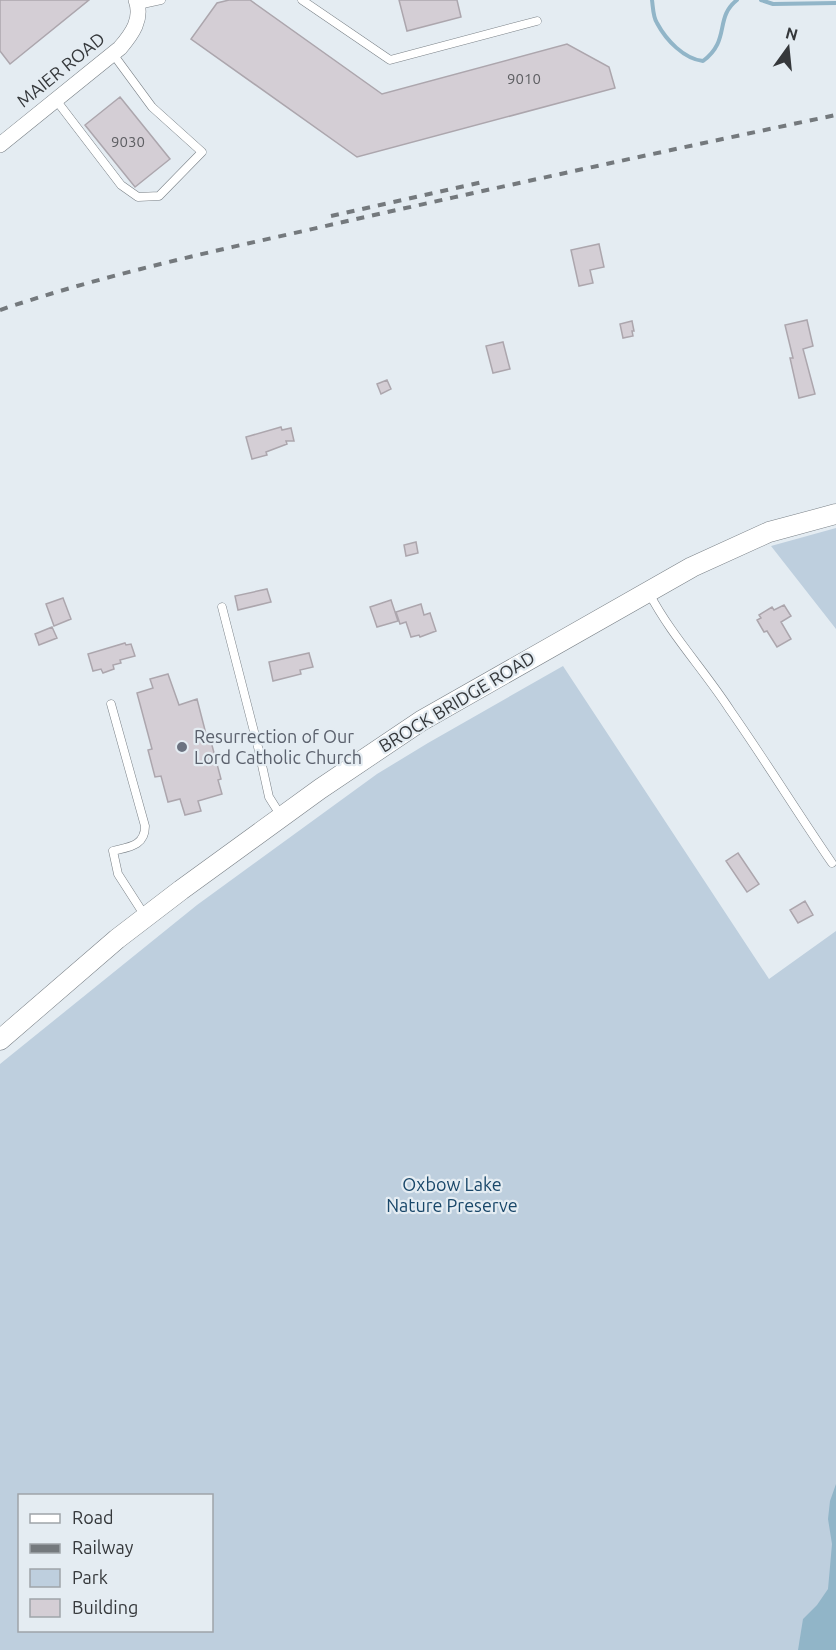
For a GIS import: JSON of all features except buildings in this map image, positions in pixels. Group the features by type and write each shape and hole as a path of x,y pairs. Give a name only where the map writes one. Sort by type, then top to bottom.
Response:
{"street":[{"name":"MAIER ROAD","path":"0,145 129,38 137,8"},
{"name":"BROCK BRIDGE ROAD","path":"0,1040 117,939 370,753 421,721 692,567 769,532 836,514"}],"lane":[{"path":"137,8 161,0"},
{"path":"302,0 390,60 537,21"},
{"path":"56,100 121,185 138,197 159,196 202,152 152,107 112,54"},
{"path":"648,591 667,623 730,709 832,863"},
{"path":"222,607 269,797 282,817"},
{"path":"111,704 145,826 145,834 141,841 133,846 113,851 118,874 146,917"}],"green space":[{"path":"836,528 836,629 771,546"},
{"name":"Oxbow Lake Nature Preserve","path":"563,666 769,979 836,931 836,1650 0,1650 0,1064 197,905 377,774"}],"shaded area":[{"path":"836,1484 836,1650 798,1650 803,1619 828,1589 832,1544 828,1519 830,1501"}],"waterway":[{"path":"652,0 656,21 665,36 682,53 703,61 717,45 726,14 737,0"},
{"path":"761,0 773,4 836,3"}],"railway":[{"path":"0,310 87,283 219,250 836,115"},
{"path":"331,216 487,181"}],"place":[{"name":"Resurrection of Our Lord Catholic Church","path":"182,747"}]}
